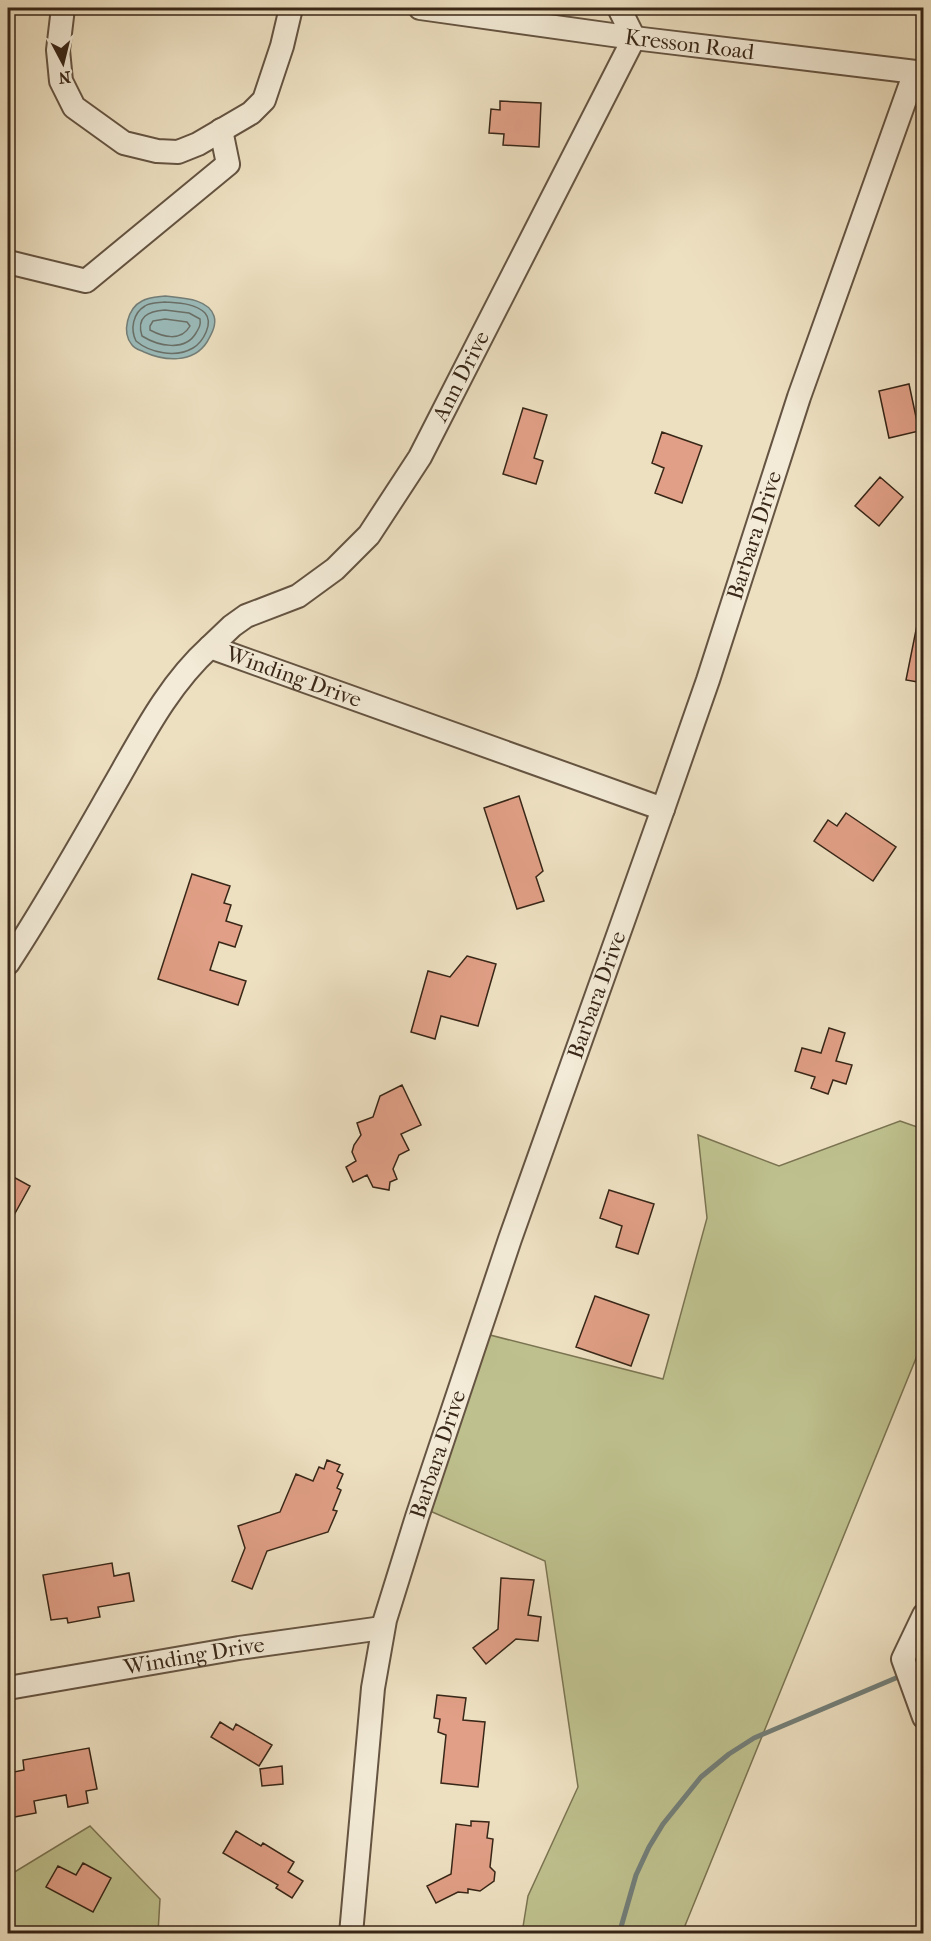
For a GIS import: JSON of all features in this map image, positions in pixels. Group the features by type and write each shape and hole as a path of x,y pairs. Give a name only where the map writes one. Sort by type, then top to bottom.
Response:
{"street":[{"path":"63,8 58,50 61,81 74,107 124,143 157,151 178,152 198,144 251,113 264,100 282,46 291,8"},
{"name":"Kresson Road","path":"420,8 634,38 919,73"},
{"path":"619,8 634,38"},
{"name":"Ann Drive","path":"210,647 246,616 298,596 317,583 335,569 369,535 420,456 634,38"},
{"name":"Barbara Drive","path":"351,1934 373,1688 382,1628 507,1247 708,680 799,397 919,73"},
{"path":"8,262 86,281 228,164 221,130"},
{"name":"Winding Drive","path":"8,963 40,914 158,709 198,658 210,647 663,809"},
{"path":"924,1615 903,1659 924,1717"},
{"name":"Winding Drive","path":"8,1688 239,1648 382,1628"}],"green space":[{"path":"900,1121 923,1129 923,1341 682,1933 522,1933 528,1896 578,1787 545,1561 430,1511 486,1334 663,1379 707,1218 698,1135 779,1166"},
{"path":"90,1826 160,1899 158,1933 8,1934 8,1876"}],"water":[{"path":"165,296 200,302 211,310 214,316 214,326 207,342 194,354 169,359 136,348 129,340 128,321 137,304 153,297"}],"building":[{"path":"500,101 541,103 539,147 503,145 504,134 489,133 491,109 500,110"},
{"path":"909,384 919,431 889,438 879,391"},
{"path":"523,408 547,415 534,458 543,461 536,484 503,474"},
{"path":"662,432 702,446 682,503 655,493 664,468 652,463"},
{"path":"880,477 903,497 879,526 855,506"},
{"path":"917,625 924,626 924,683 906,680"},
{"path":"519,796 543,871 536,877 544,901 517,909 484,808"},
{"path":"846,813 896,847 873,881 814,841 828,820 837,826"},
{"path":"192,874 230,886 224,903 231,905 226,921 242,926 235,947 219,942 210,970 246,981 238,1005 158,979"},
{"path":"467,956 496,964 478,1026 441,1016 435,1039 411,1032 428,971 450,977"},
{"path":"829,1028 845,1033 836,1061 852,1065 846,1084 833,1080 828,1094 811,1088 815,1077 795,1071 802,1048 821,1053"},
{"path":"402,1085 421,1125 401,1134 409,1150 399,1155 393,1169 397,1179 390,1182 389,1190 373,1187 367,1175 353,1182 346,1167 356,1161 352,1152 361,1135 357,1123 373,1117 380,1096"},
{"path":"8,1174 30,1186 8,1226"},
{"path":"609,1190 654,1204 638,1254 616,1247 622,1226 600,1218"},
{"path":"595,1296 649,1315 631,1366 576,1347"},
{"path":"327,1460 340,1465 337,1471 343,1474 337,1488 341,1490 333,1510 337,1511 328,1532 267,1551 252,1589 232,1581 245,1548 238,1526 280,1512 296,1474 313,1481 319,1467 324,1469"},
{"path":"112,1563 114,1576 129,1573 134,1601 98,1607 100,1617 68,1623 67,1618 51,1620 43,1575"},
{"path":"501,1578 534,1580 528,1615 541,1617 538,1641 516,1639 486,1664 473,1648 498,1629"},
{"path":"437,1695 466,1698 463,1720 485,1722 478,1787 441,1783 446,1735 438,1732 440,1719 434,1718"},
{"path":"220,1722 233,1730 236,1724 272,1745 259,1766 211,1737"},
{"path":"89,1748 97,1789 86,1791 88,1803 68,1807 66,1795 34,1801 36,1813 9,1818 8,1786 12,1786 9,1773 24,1770 23,1760"},
{"path":"282,1766 283,1784 262,1786 260,1769"},
{"path":"471,1821 489,1822 487,1838 493,1839 490,1867 495,1872 494,1881 480,1891 468,1889 468,1893 458,1892 436,1903 427,1886 451,1874 456,1824 471,1826"},
{"path":"236,1831 261,1846 263,1843 294,1862 288,1872 303,1881 292,1898 276,1888 278,1885 223,1853"},
{"path":"83,1863 111,1878 93,1912 46,1887 58,1866 76,1875"}],"waterway":[{"path":"912,1671 924,1665"},
{"path":"619,1934 636,1875 649,1847 663,1824 701,1777 729,1754 754,1738 903,1675"}]}
